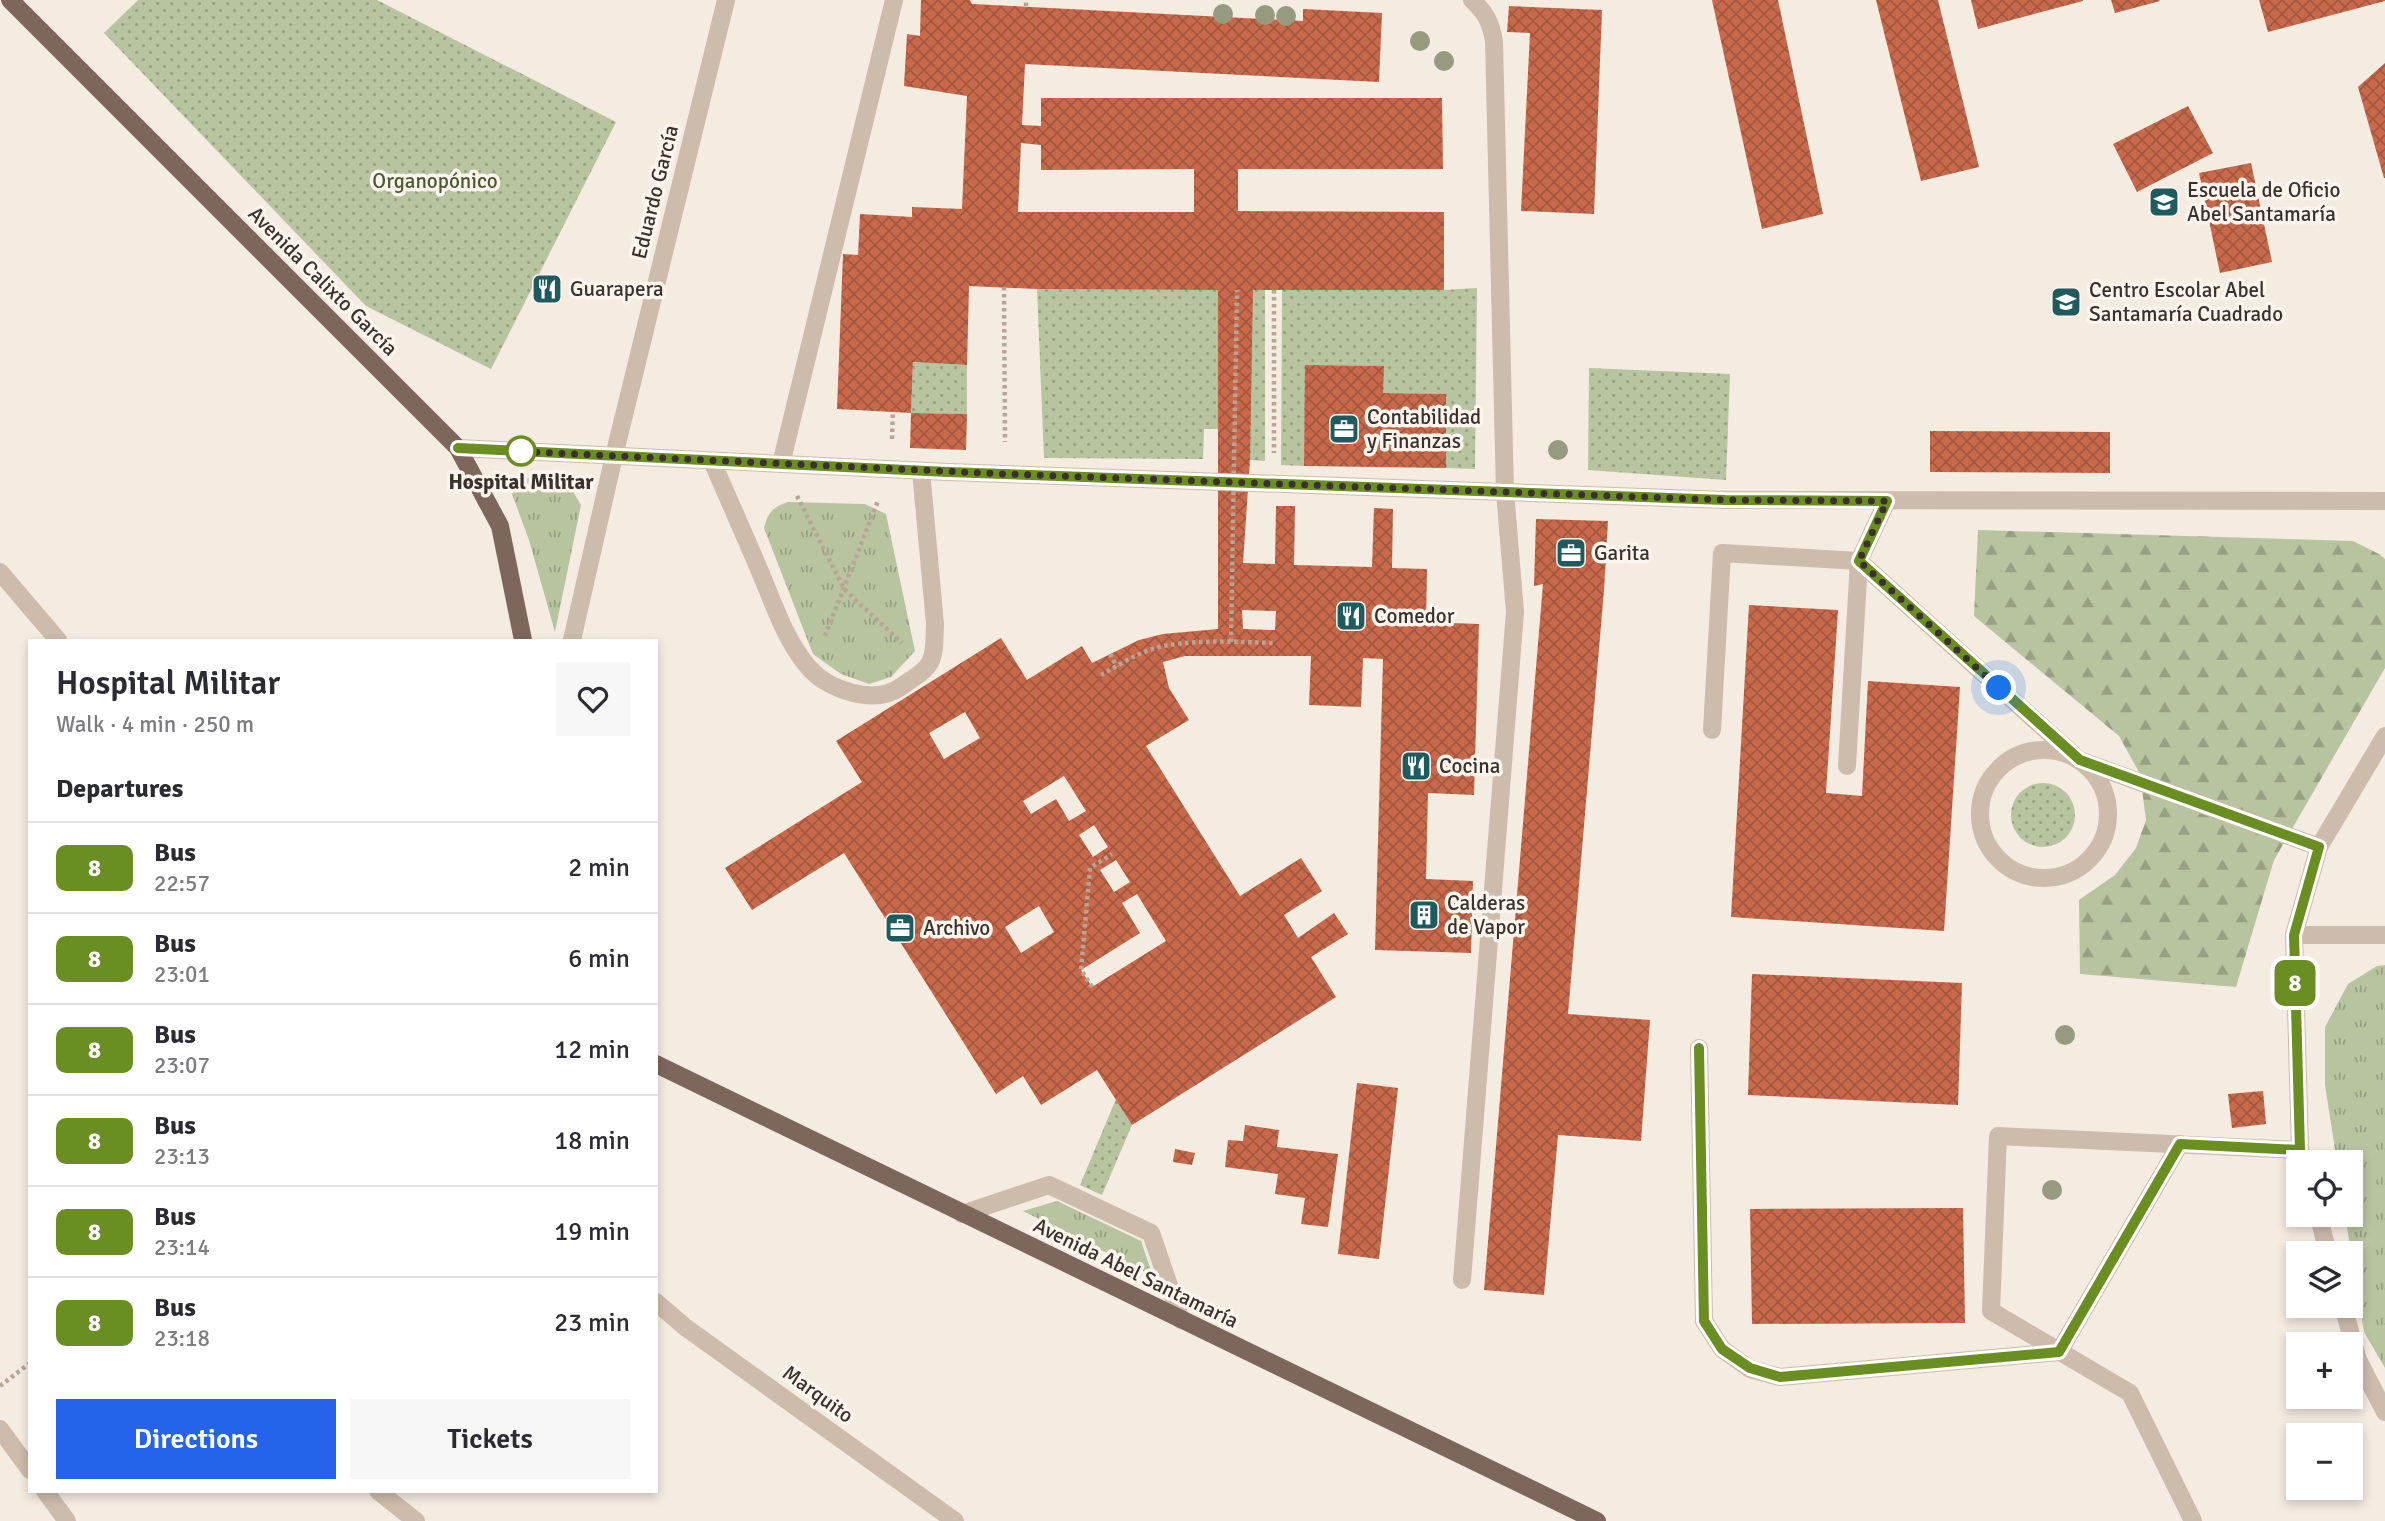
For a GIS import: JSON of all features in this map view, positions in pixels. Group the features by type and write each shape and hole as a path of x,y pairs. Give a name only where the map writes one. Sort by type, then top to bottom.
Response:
{"main road":[{"name":"Avenida Calixto García","path":"10,0 458,448 500,526 523,639"},
{"name":"Avenida Abel Santamaría","path":"658,1066 1597,1521"}],"street":[{"name":"Eduardo García","path":"572,639 614,456 726,0"},
{"path":"781,464 894,0"},
{"path":"1462,1280 1515,612 1505,492 1494,41 1491,23 1472,0"},
{"path":"458,448 891,470 1725,500 2385,501"},
{"path":"712,461 786,635 812,670 832,684 858,694 874,695 893,692 929,668 935,648 921,471"},
{"path":"1847,766 1859,561 1887,501"},
{"path":"1713,730 1722,553 1859,561 2080,760 2094,772 2104,788 2109,806 2108,825 2103,843 2092,858 2077,870 2060,877 2040,879 2023,875 2007,866 1994,854 1984,838 1980,820 1986,785 1996,770 2011,758 2045,749 2063,752 2080,760 2319,847"},
{"path":"0,572 57,639"},
{"path":"2301,1150 2294,935 2319,847 2385,736"},
{"path":"2294,935 2385,935"},
{"path":"1699,1048 1704,1321 1722,1349 1750,1368 1780,1377 2059,1352"},
{"path":"2193,1521 2130,1393 1991,1311 1998,1136 2180,1144 2286,1155"},
{"path":"2059,1352 2180,1144"},
{"path":"962,1214 1049,1185 1151,1233 1181,1320"},
{"name":"Marquito","path":"658,1304 685,1327 956,1521"},
{"path":"2346,1318 2358,1360 2385,1412"},
{"path":"0,1429 28,1467"},
{"path":"46,1493 67,1521"},
{"path":"381,1493 416,1521"}],"path":[{"path":"1003,287 1005,474"},
{"path":"1231,642 1237,290"},
{"path":"1274,290 1274,484"},
{"path":"781,464 844,589 929,668"},
{"path":"812,670 891,470"},
{"path":"1101,676 1147,650 1166,645 1275,643"},
{"path":"1110,654 1117,667"},
{"path":"1092,987 1081,970 1090,868 1112,854"},
{"path":"0,1386 28,1365"}],"green space":[{"name":"Organopónico","path":"138,0 377,0 616,122 491,369 366,306 104,33"},
{"path":"1477,288 1475,469 1446,468 1446,394 1383,393 1383,366 1306,365 1304,466 1281,465 1282,290"},
{"path":"1037,289 1265,290 1265,461 1250,460 1249,429 1204,429 1203,459 1044,458"},
{"path":"913,362 967,365 967,414 911,413"},
{"path":"1589,368 1730,374 1726,480 1588,470"},
{"path":"528,478 569,485 581,505 555,632 529,540 512,494"},
{"path":"788,502 865,504 886,514 915,651 891,677 869,684 841,674 813,654 764,528 772,511"},
{"path":"1978,530 2353,541 2385,559 2385,668 2274,860 2236,987 2080,974 2079,900 2115,875 2136,848 2146,820 2140,774 2119,736 1974,616"},
{"path":"2043,783 2055,785 2066,792 2073,803 2073,827 2066,838 2055,845 2043,847 2031,845 2020,838 2013,827 2011,815 2013,803 2020,792 2031,785"},
{"path":"2385,965 2385,1368 2364,1332 2362,1318 2363,1241 2349,1241 2347,1227 2363,1227 2363,1150 2335,1150 2325,1085 2325,1027 2348,984 2377,966"},
{"path":"1116,1099 1132,1125 1102,1195 1080,1185"},
{"path":"1057,1201 1141,1241 1153,1276 1023,1211"}],"building":[{"path":"921,0 970,0 972,4 1303,21 1303,9 1382,13 1379,82 1025,64 1022,125 1041,126 1041,98 1442,98 1443,169 1238,169 1238,211 1444,212 1444,290 1253,290 1250,460 1243,563 1275,564 1276,506 1295,506 1294,565 1372,567 1374,508 1393,509 1392,568 1427,569 1426,622 1479,624 1474,795 1428,793 1426,879 1473,881 1471,953 1375,950 1383,659 1363,658 1361,707 1309,705 1311,656 1185,656 1163,662 1169,688 1189,720 1146,746 1240,896 1301,858 1322,891 1284,915 1298,938 1334,913 1348,934 1311,957 1336,997 1132,1125 1097,1070 1041,1105 1023,1076 996,1094 844,853 752,910 725,868 862,782 836,741 1001,638 1027,680 1082,646 1092,663 1139,640 1163,634 1218,629 1218,290 969,286 967,365 913,362 911,413 837,409 843,254 858,255 860,214 912,217 912,207 962,209 967,96 904,86 907,34 920,36","holes":["1021,143 1041,145 1041,170 1194,169 1194,212 1018,212","1242,610 1276,611 1275,630 1243,629","965,712 980,738 944,759 929,733","1064,776 1086,811 1069,821 1056,799 1031,814 1023,801","1094,825 1108,847 1093,857 1079,835","1116,860 1130,882 1114,892 1100,870","1137,894 1166,941 1092,987 1081,970 1140,933 1122,903","1039,906 1054,932 1021,953 1005,927"]},
{"path":"1712,0 1778,0 1823,214 1762,229"},
{"path":"1876,0 1938,0 1979,167 1921,181"},
{"path":"1971,0 2083,0 2083,1 1978,29"},
{"path":"2111,0 2159,0 2160,1 2115,13"},
{"path":"2259,0 2385,0 2385,1 2268,32"},
{"path":"1509,6 1602,10 1594,214 1521,211 1530,33 1507,32"},
{"path":"2385,63 2385,178 2384,178 2358,87"},
{"path":"2188,106 2213,153 2137,192 2113,144"},
{"path":"2251,163 2272,262 2220,273 2199,173"},
{"name":"Contabilidad y Finanzas","path":"1305,365 1384,366 1383,393 1446,394 1446,468 1304,466"},
{"path":"911,413 967,414 966,450 910,448"},
{"path":"1930,431 2110,432 2110,473 1930,472"},
{"path":"1536,519 1608,521 1568,1014 1650,1020 1641,1141 1558,1135 1544,1295 1484,1290 1543,584 1534,586"},
{"path":"1749,605 1838,610 1826,793 1862,796 1868,681 1960,687 1944,931 1731,917"},
{"path":"1752,974 1962,983 1958,1105 1748,1095"},
{"path":"1357,1083 1398,1088 1379,1259 1338,1254"},
{"path":"2263,1091 2266,1124 2232,1128 2228,1094"},
{"path":"1245,1125 1279,1130 1277,1147 1338,1154 1328,1227 1301,1224 1305,1198 1275,1194 1278,1174 1225,1167 1228,1140 1243,1141"},
{"path":"1175,1149 1195,1153 1192,1165 1173,1162"},
{"path":"1963,1208 1965,1323 1752,1324 1750,1209"}],"bus line":[{"name":"8","path":"458,448 948,472 1725,500 1887,501 1859,561 2080,760 2319,847 2294,935 2300,1150 2180,1144 2059,1352 1780,1377 1750,1368 1722,1349 1704,1321 1699,1048"}],"place":[{"name":"Escuela de Oficio Abel Santamaría","path":"2164,202"},
{"name":"Guarapera","path":"547,289"},
{"name":"Centro Escolar Abel Santamaría Cuadrado","path":"2066,302"},
{"name":"Contabilidad y Finanzas","path":"1344,429"},
{"name":"Hospital Militar","path":"521,451"},
{"name":"Garita","path":"1571,553"},
{"name":"Comedor","path":"1351,616"},
{"name":"Cocina","path":"1416,766"},
{"name":"Calderas de Vapor","path":"1424,915"},
{"name":"Archivo","path":"900,928"}],"route":[{"path":"521,451 510,451 891,470 1725,500 1887,501 1859,561 1999,688"}]}
